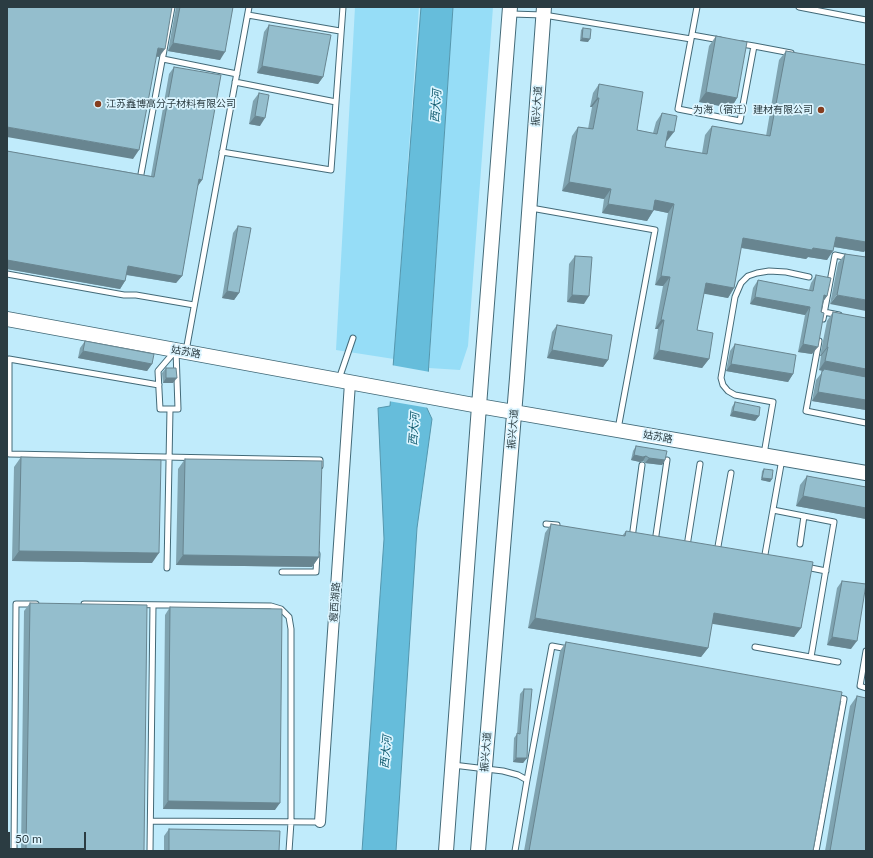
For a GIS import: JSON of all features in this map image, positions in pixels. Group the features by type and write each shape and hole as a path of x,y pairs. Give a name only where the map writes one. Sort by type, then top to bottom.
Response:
{"main road":[{"path":"446,851 510,10"},
{"name":"振兴大道","path":"478,851 514,412 544,11"},
{"name":"姑苏路","path":"7,319 366,386 866,473"}],"street":[{"name":"瘦西湖路","path":"320,822 345,381"}],"lane":[{"path":"141,174 172,7"},
{"path":"181,351 158,370 160,409 178,409 181,351 194,305 249,7"},
{"path":"222,152 332,170 340,31 343,7"},
{"path":"697,7 678,109 740,121 754,46"},
{"path":"799,7 866,20"},
{"path":"510,10 544,11 691,37 723,40"},
{"path":"248,15 340,31"},
{"path":"739,43 799,55"},
{"path":"163,59 237,74"},
{"path":"235,82 336,102"},
{"path":"530,208 654,230 618,430"},
{"path":"821,328 835,255 850,258"},
{"path":"764,455 773,402 735,395 728,391 723,385 721,378 735,297 741,283 748,276 757,273 769,271 809,276"},
{"path":"7,274 124,295 136,295 194,305"},
{"path":"824,312 845,316"},
{"path":"820,335 806,411 866,423"},
{"path":"345,381 353,338"},
{"path":"159,385 9,359 9,454 320,460 320,468"},
{"path":"813,373 820,375"},
{"path":"167,568 170,409"},
{"path":"764,560 782,458"},
{"path":"655,542 667,460"},
{"path":"687,547 700,464"},
{"path":"632,538 642,465"},
{"path":"717,552 731,473"},
{"path":"773,510 834,522 811,657"},
{"path":"800,544 804,516"},
{"path":"546,524 562,526"},
{"path":"625,537 640,539"},
{"path":"648,540 662,543"},
{"path":"681,546 694,548"},
{"path":"282,572 316,572 317,548"},
{"path":"710,551 725,553"},
{"path":"756,559 772,561"},
{"path":"803,567 826,570"},
{"path":"14,851 16,604 39,604"},
{"path":"77,604 271,606 281,609 289,617 291,629 291,822 289,851"},
{"path":"150,851 153,605"},
{"path":"515,851 552,646 575,650"},
{"path":"755,647 838,662"},
{"path":"866,651 860,686 866,688"},
{"path":"816,851 844,699 828,696"},
{"path":"452,765 503,771 518,775 527,780"},
{"path":"150,821 320,822"}],"shaded area":[{"path":"355,7 419,7 394,359 336,350"},
{"path":"453,7 493,7 468,346 460,370 429,368"}],"water":[{"name":"西大河","path":"421,7 453,7 426,406 432,419 417,528 396,851 362,851 384,539 378,408 390,406"}],"pier":[{"path":"391,365 430,372 429,408 388,401"}],"building":[{"path":"7,7 172,7 165,49 158,48 139,150 7,127"},
{"path":"180,7 233,7 225,52 173,43"},
{"path":"269,25 331,35 323,77 262,66"},
{"path":"583,28 591,29 590,39 582,38"},
{"path":"716,36 747,42 737,98 706,92"},
{"path":"786,51 866,65 866,242 836,237 833,251 813,248 812,250 743,238 734,288 706,283 697,330 713,333 709,359 659,350 664,320 661,320 670,277 661,276 674,204 655,200 653,211 608,204 611,189 569,182 578,127 593,129 599,98 597,98 599,84 643,92 637,130 657,134 662,113 677,116 674,132 668,131 665,147 707,154 712,126 770,136"},
{"path":"174,67 221,75 202,180 199,179 182,276 128,266 125,281 7,260 7,151 154,177"},
{"path":"259,93 269,95 265,118 255,116"},
{"path":"238,226 251,228 239,293 227,291"},
{"path":"845,254 866,257 866,300 837,295"},
{"path":"575,256 592,257 589,296 572,295"},
{"path":"816,275 831,278 827,296 824,295 821,312 824,313 818,347 803,344 810,307 755,297 758,280 813,291"},
{"path":"833,312 866,318 866,369 825,361"},
{"path":"557,325 612,335 608,360 552,350"},
{"path":"85,341 154,354 152,364 83,351"},
{"path":"735,344 796,355 793,374 731,364"},
{"path":"166,368 176,368 177,378 166,378"},
{"path":"824,369 866,377 866,400 818,392 822,371"},
{"path":"735,402 760,407 759,416 733,411"},
{"path":"636,446 667,451 665,460 634,455"},
{"path":"21,457 161,460 159,553 19,551"},
{"path":"185,459 322,461 319,557 183,555"},
{"path":"764,469 773,470 772,479 762,478"},
{"path":"807,476 866,487 866,508 803,496"},
{"path":"551,524 625,536 626,531 813,562 801,628 714,613 708,648 535,618"},
{"path":"842,581 866,584 857,641 832,637"},
{"path":"30,603 147,605 144,851 26,851"},
{"path":"170,607 282,609 280,803 168,801"},
{"path":"566,642 842,692 813,851 529,851"},
{"path":"524,689 532,689 527,758 516,758 517,733 520,734"},
{"path":"857,696 866,698 866,851 830,851"},
{"path":"169,829 280,831 279,851 169,851"}],"place":[{"name":"江苏鑫博高分子材料有限公司","path":"98,104"},
{"name":"为海（宿迁）建材有限公司","path":"821,110"}]}
